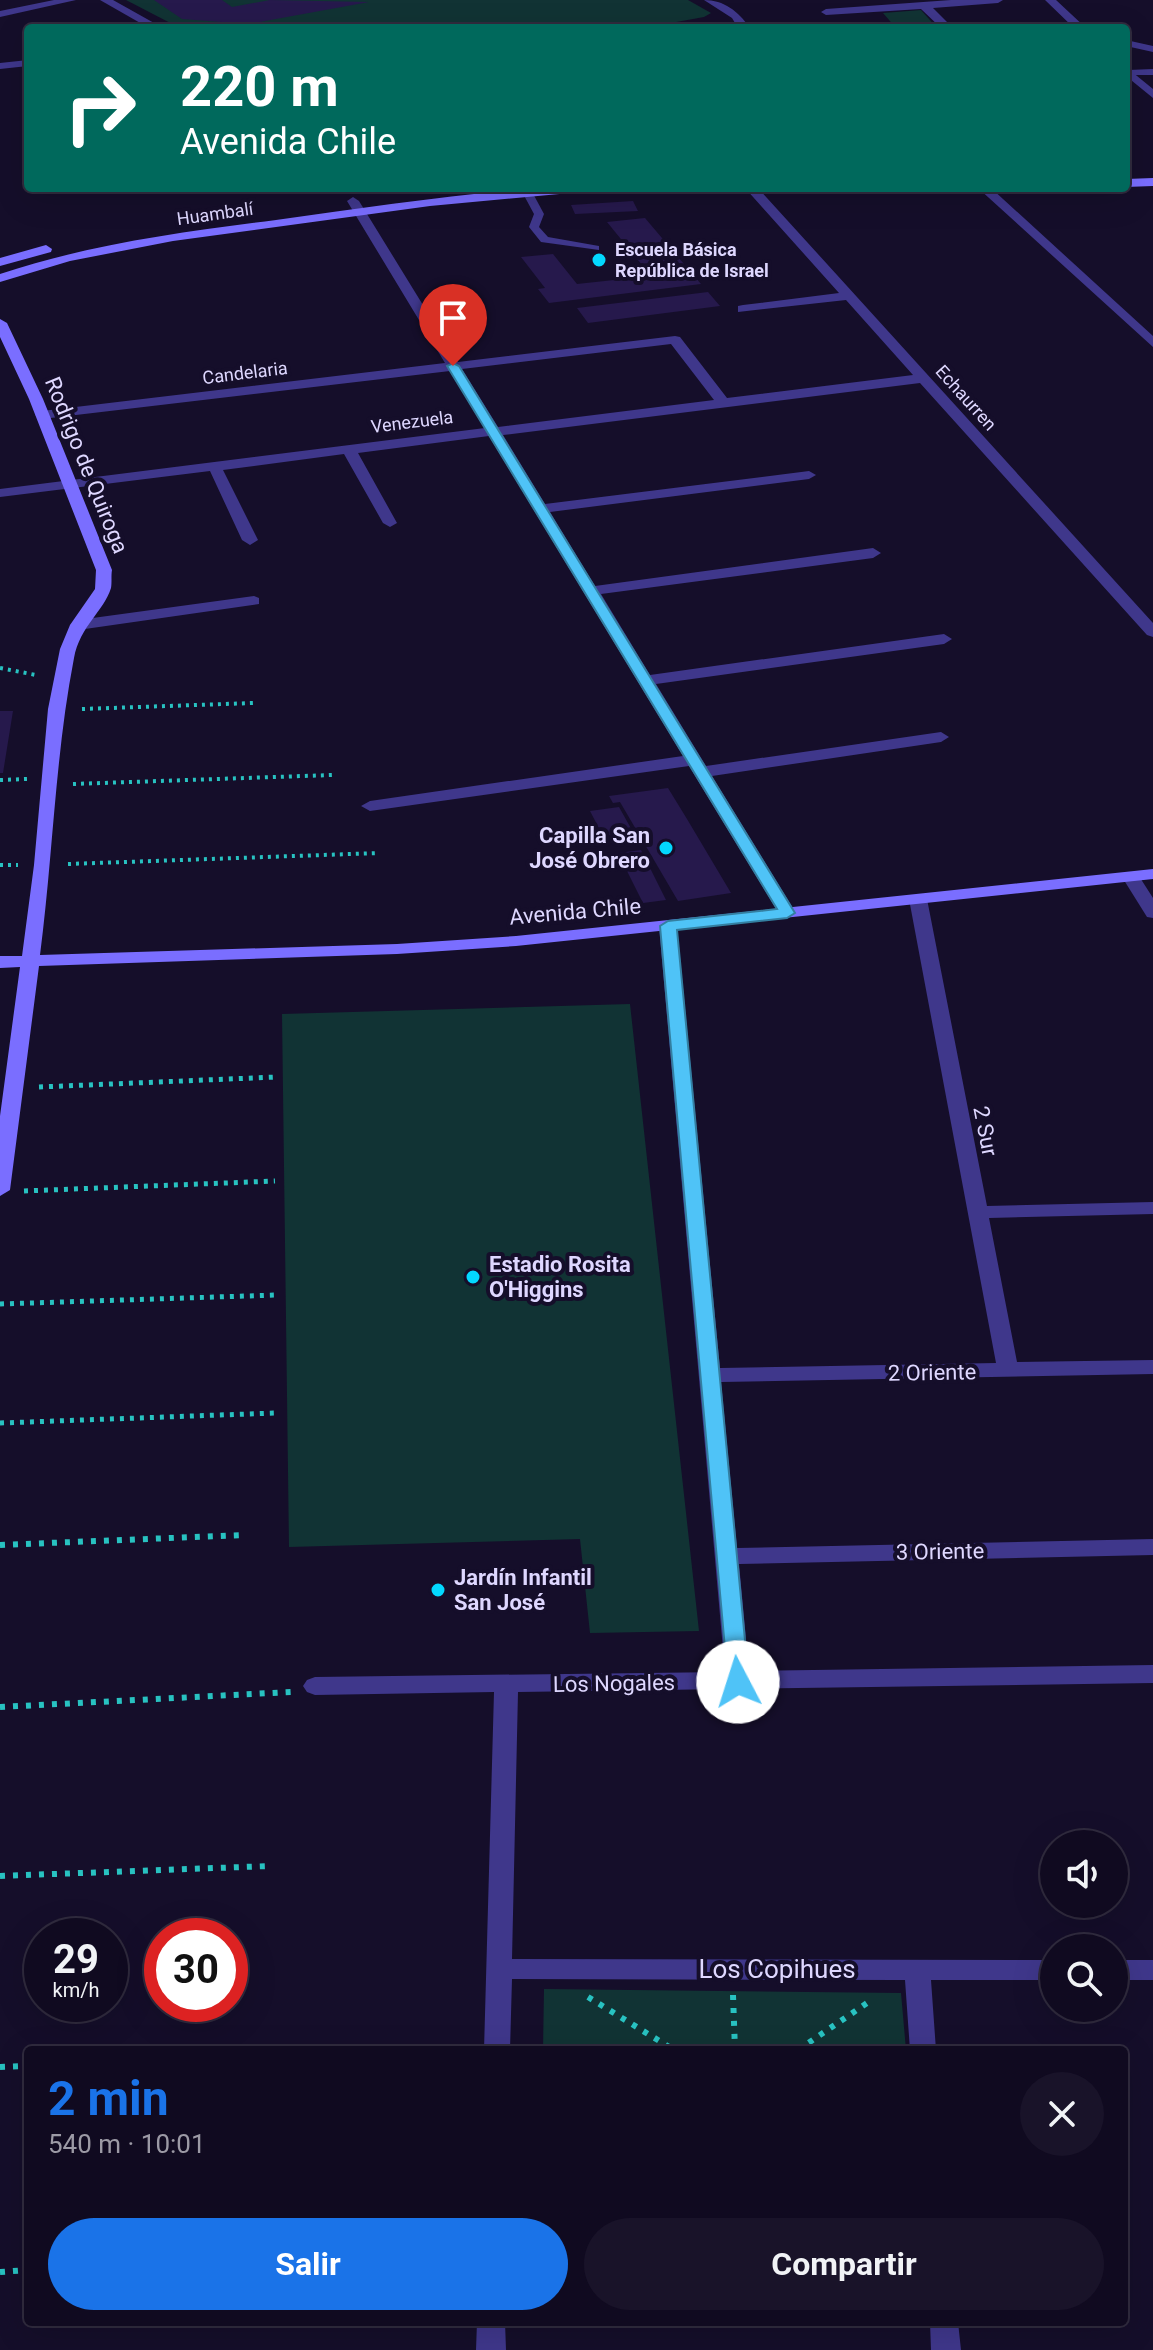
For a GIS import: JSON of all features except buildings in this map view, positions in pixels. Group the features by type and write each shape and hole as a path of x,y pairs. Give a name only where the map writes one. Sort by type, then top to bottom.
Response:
{"street":[{"path":"0,14 37,3 71,0"},
{"path":"105,0 150,24"},
{"path":"709,0 736,16 741,24"},
{"path":"826,12 866,14 924,5 998,0"},
{"path":"1050,0 1076,24"},
{"path":"924,5 943,24"},
{"path":"0,66 24,63"},
{"path":"1130,75 1153,95"},
{"path":"1130,173 1153,172"},
{"path":"1130,183 1153,182"},
{"name":"Huambalí","path":"0,278 52,261 94,252 434,192"},
{"name":"Huambalí","path":"0,262 102,238 506,192"},
{"name":"Echaurren","path":"755,192 1153,632"},
{"path":"988,192 1153,343"},
{"path":"357,207 787,913"},
{"path":"743,309 850,296"},
{"path":"1130,323 1153,320"},
{"name":"Rodrigo de Quiroga","path":"0,323 71,484 105,576 103,589 78,625 68,649 56,709 43,865 12,1088 8,1191"},
{"name":"Candelaria","path":"42,415 675,340 723,403"},
{"name":"Venezuela","path":"0,493 924,378"},
{"path":"349,450 390,523"},
{"path":"215,467 250,540"},
{"path":"540,509 809,475"},
{"path":"591,591 873,553"},
{"path":"78,625 254,601"},
{"path":"645,681 944,639"},
{"path":"370,806 941,737"},
{"name":"Avenida Chile","path":"0,962 397,949 668,926 1153,874"},
{"path":"1131,877 1153,913"},
{"name":"2 Sur","path":"918,899 1008,1371"},
{"path":"668,926 738,1682"},
{"path":"977,1212 1153,1208"},
{"name":"2 Oriente","path":"710,1375 1153,1367"},
{"name":"3 Oriente","path":"727,1556 1153,1547"},
{"name":"Los Nogales","path":"315,1686 1153,1674"},
{"path":"497,2046 506,1684"},
{"name":"Los Copihues","path":"499,1969 1040,1970"},
{"path":"917,1970 923,2046"},
{"path":"1128,1970 1153,1970"},
{"path":"491,2326 491,2350"},
{"path":"944,2326 946,2350"}],"lane":[{"path":"1130,44 1153,49"},
{"path":"1130,72 1153,72"},
{"path":"527,192 539,214 534,227 545,240 595,248"}],"path":[{"path":"0,668 61,680"},
{"path":"56,709 253,703"},
{"path":"52,785 332,775"},
{"path":"43,865 379,853"},
{"path":"12,1088 277,1077"},
{"path":"8,1191 275,1181"},
{"path":"0,1304 277,1295"},
{"path":"0,1423 275,1413"},
{"path":"0,1545 244,1535"},
{"path":"0,1707 284,1694 315,1686"},
{"path":"0,1876 270,1866"},
{"path":"543,1969 668,2046"},
{"path":"733,1969 735,2046"},
{"path":"804,2046 917,1970"},
{"path":"0,2067 24,2066"},
{"path":"0,2272 24,2270"}],"green space":[{"path":"126,0 688,0 711,13 665,24 172,24"},
{"path":"921,10 933,24 893,24 883,13"},
{"name":"Estadio Rosita O'Higgins","path":"630,1004 699,1631 590,1633 580,1539 289,1547 282,1014"},
{"path":"544,1989 901,1993 906,2046 543,2046"}],"place":[{"name":"Escuela Básica República de Israel","path":"599,260"},
{"name":"Capilla San José Obrero","path":"666,848"},
{"name":"Estadio Rosita O'Higgins","path":"473,1277"},
{"name":"Jardín Infantil San José","path":"438,1590"}],"route":[{"path":"453,366 787,913 668,926 738,1682"}]}
